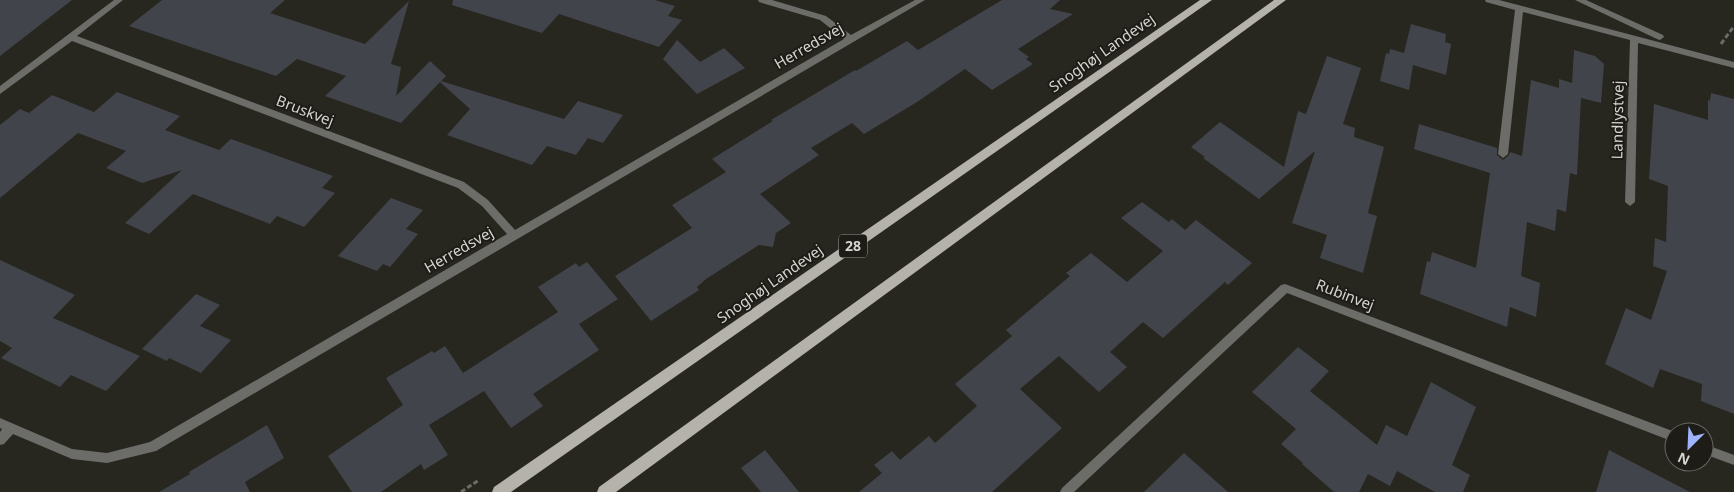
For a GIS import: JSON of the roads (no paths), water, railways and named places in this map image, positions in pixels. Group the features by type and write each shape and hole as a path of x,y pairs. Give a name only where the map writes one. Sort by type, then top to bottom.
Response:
{"main road":[{"name":"Snoghøj Landevej","path":"499,492 1207,0"},
{"path":"604,492 1281,0"}],"street":[{"path":"0,91 119,0"},
{"path":"762,0 823,18 850,39"},
{"name":"Herredsvej","path":"5,426 72,454 107,458 152,447 850,39 921,0"},
{"path":"1489,0 1734,65"},
{"path":"1579,0 1660,37"},
{"path":"1503,154 1519,8"},
{"name":"Bruskvej","path":"71,37 461,184 484,203 514,235"},
{"name":"Landlystvej","path":"1630,202 1634,39"},
{"name":"Rubinvej","path":"1066,492 1285,288 1664,433"},
{"path":"0,440 5,426"},
{"path":"1714,452 1734,460"}]}
